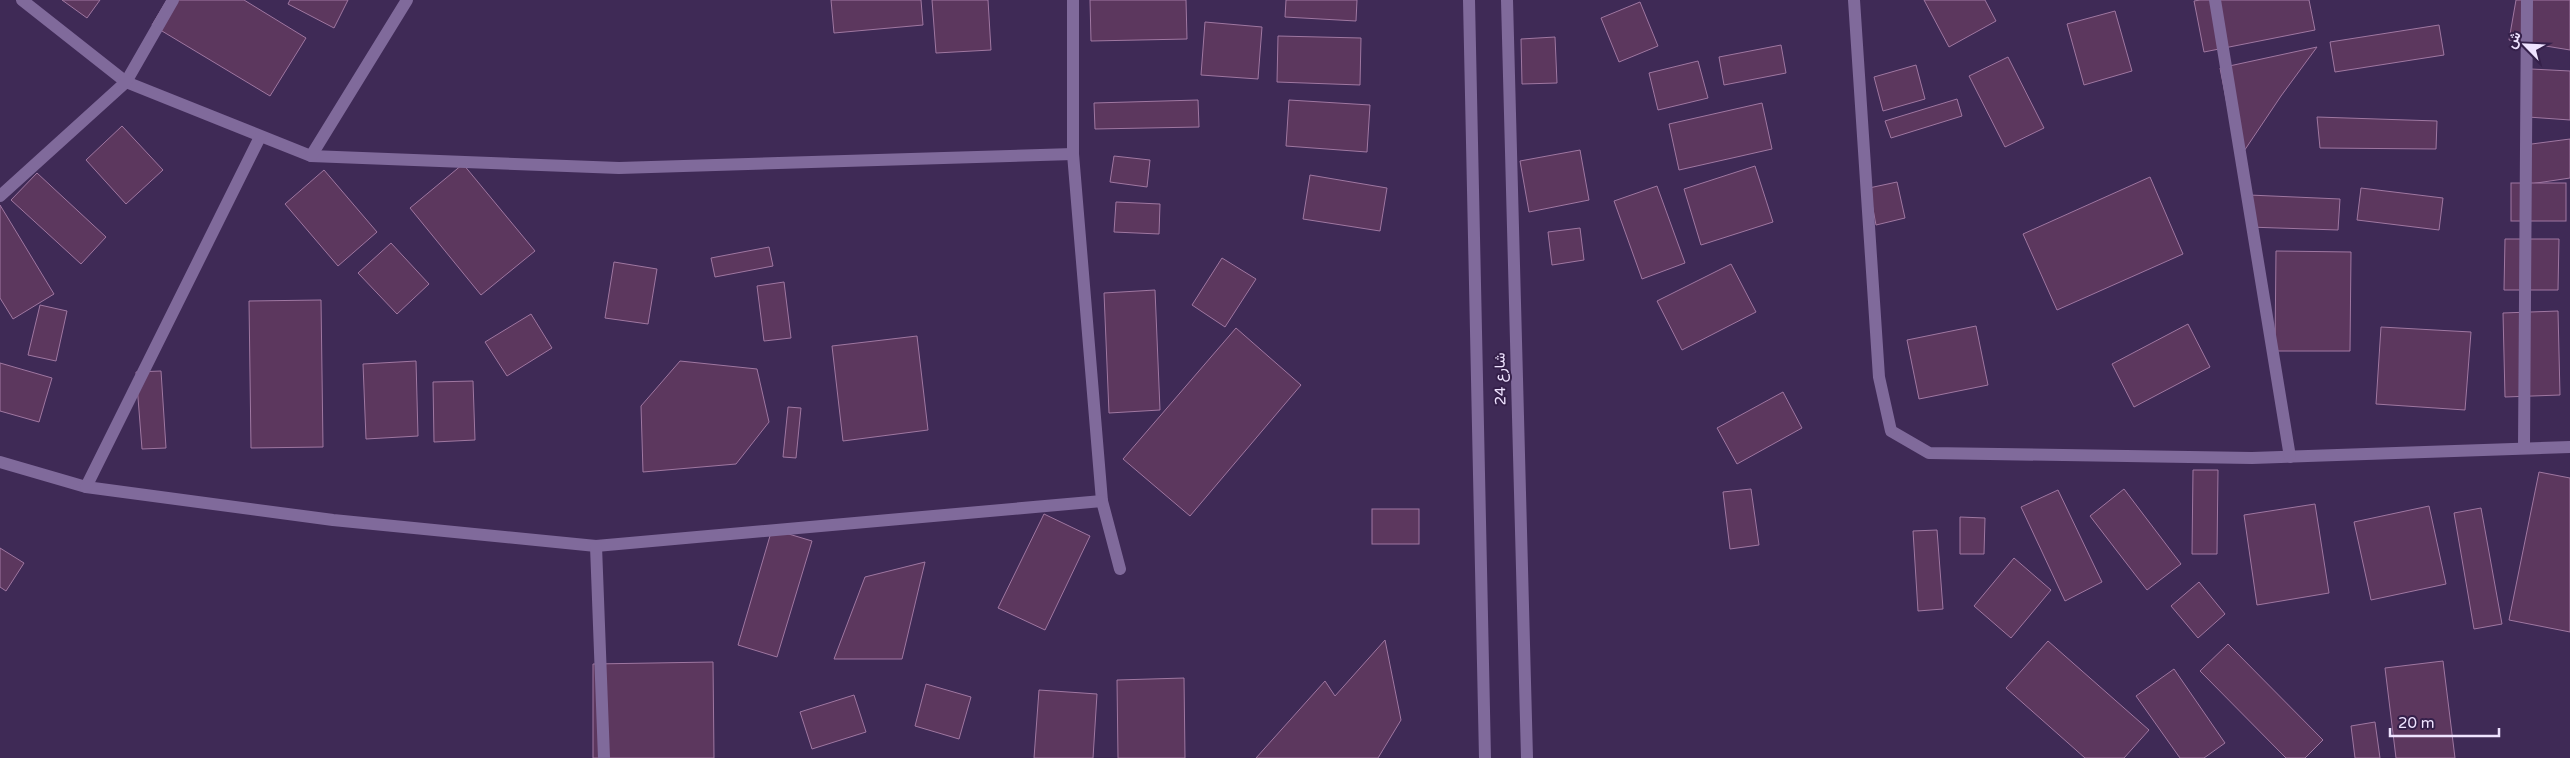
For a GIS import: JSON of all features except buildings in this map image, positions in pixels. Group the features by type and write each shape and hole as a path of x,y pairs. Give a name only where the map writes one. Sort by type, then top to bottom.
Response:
{"street":[{"path":"22,0 126,82 311,156 618,168 1073,154"},
{"path":"0,196 126,82 173,0"},
{"path":"311,156 407,0"},
{"path":"1073,0 1073,154 1102,501 1120,569"},
{"name":"شارع 24","path":"1469,0 1485,758"},
{"name":"شارع 24","path":"1507,0 1526,758"},
{"path":"1854,0 1879,377 1891,431 1929,453 2290,457 2570,447"},
{"path":"2215,0 2290,457"},
{"path":"2524,448 2527,0"},
{"path":"86,487 260,137"},
{"path":"0,462 86,487 333,520 596,546 1102,501"},
{"path":"596,546 604,758"}]}
